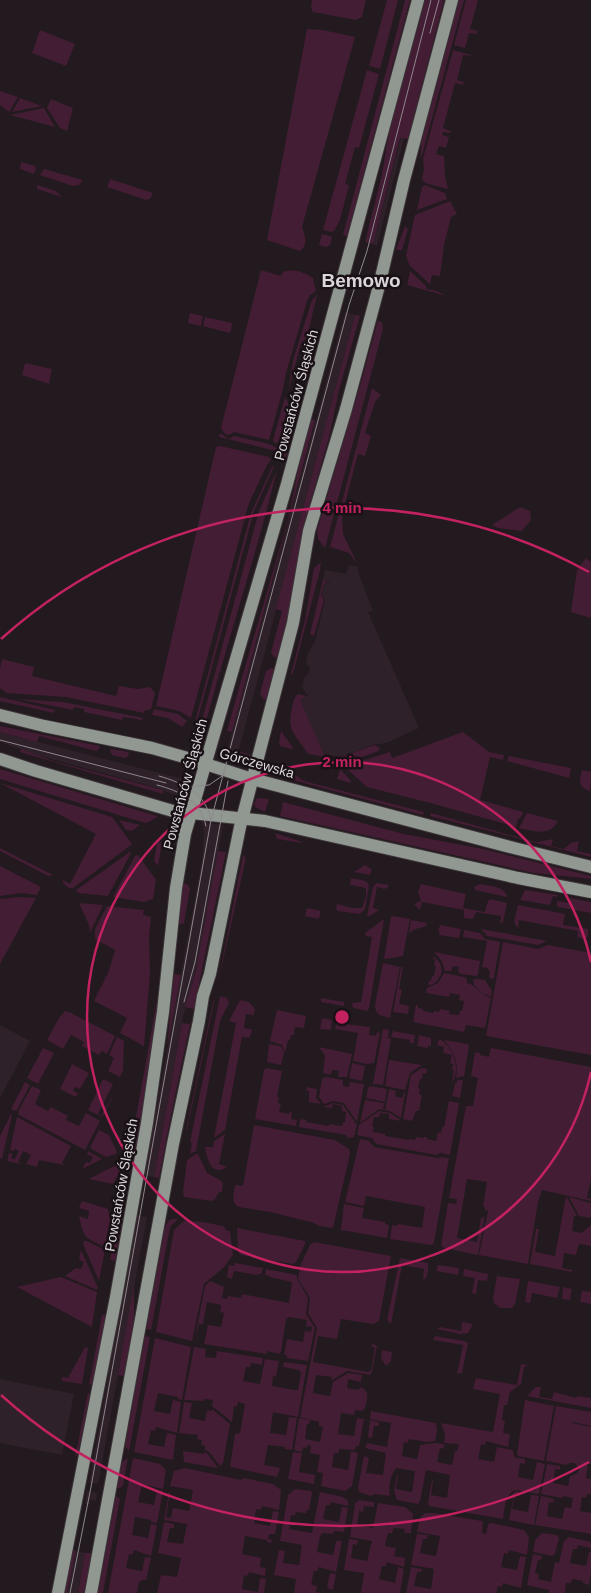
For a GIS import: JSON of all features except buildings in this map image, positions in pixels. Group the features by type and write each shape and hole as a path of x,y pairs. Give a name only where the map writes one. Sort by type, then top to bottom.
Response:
{"main road":[{"name":"Powstańców Śląskich","path":"58,1593 116,1297 147,1123 163,1012 177,883 184,842 293,462 418,0"},
{"path":"91,1593 172,1144 242,819 293,623 313,515 346,409 377,295 404,180 452,0"},
{"name":"Górczewska","path":"0,714 44,726 141,745 252,779 591,867"},
{"path":"0,759 155,806 191,813 273,823 508,876 591,892"}],"shaded area":[{"path":"312,0 366,0 362,17 356,20 313,12 311,8"},
{"path":"387,0 398,0 380,69 369,66"},
{"path":"405,0 410,0 347,236 343,235"},
{"path":"425,0 444,0 408,139 400,138 373,244 365,242 382,174 389,132"},
{"path":"459,0 464,0 421,159 421,143"},
{"path":"466,0 478,0 470,29 478,31 477,34 469,33 465,48 454,45"},
{"path":"307,29 323,30 355,37 302,227 305,246 300,251 267,240"},
{"path":"40,30 75,44 66,66 32,53"},
{"path":"453,50 471,56 463,55 457,80 464,82 463,85 455,83 443,128 451,131 450,133 443,132 442,135 449,137 446,148 439,146 436,154 444,156 448,189 425,183 422,179 424,170 423,159"},
{"path":"367,70 379,74 359,148 355,147 345,184 349,185 340,220 334,231 331,232 323,230"},
{"path":"0,91 18,97 9,112 0,105"},
{"path":"20,98 42,106 12,112"},
{"path":"51,99 73,108 67,131 60,128 47,108"},
{"path":"44,108 55,127 10,115"},
{"path":"401,137 404,138 377,246 373,244"},
{"path":"21,162 35,166 34,174 20,169"},
{"path":"44,169 83,180 79,185 73,186 40,175"},
{"path":"110,179 153,193 150,199 146,200 107,187"},
{"path":"37,185 56,191 62,197 37,189"},
{"path":"425,185 445,193 447,199 417,210 422,187"},
{"path":"450,201 457,214 451,217 444,245 440,276 432,275 430,284 410,266 406,256 415,215"},
{"path":"405,226 408,229 402,250 396,250"},
{"path":"322,234 332,237 330,245 326,247 319,245"},
{"path":"261,270 281,276 283,272 287,271 302,272 313,278 316,291 310,295 307,301 269,440 234,432 229,435 225,434 221,428"},
{"path":"410,271 426,286 426,289 437,291 446,296 407,285"},
{"path":"317,295 307,337 301,343 288,392 293,360 312,300"},
{"path":"345,312 355,315 235,764 223,760 228,748"},
{"path":"190,313 203,316 201,326 188,323"},
{"path":"355,315 360,316 303,529 289,612 277,658 271,653 282,611 276,609"},
{"path":"205,317 232,323 231,331 229,333 203,326"},
{"path":"378,320 382,323 383,329 325,548 318,539 317,530"},
{"path":"25,363 52,369 49,384 22,375"},
{"path":"372,388 381,395 375,402 365,433 371,436 365,456 358,454 342,515 343,534 357,563 349,553 330,547"},
{"path":"285,397 289,404 279,444 273,440"},
{"path":"294,401 297,402 295,423 285,461 283,457 295,419"},
{"path":"311,419 315,420 232,732 227,731 288,520"},
{"path":"220,433 229,439 234,436 269,444 277,448 276,451 219,437"},
{"path":"220,446 269,457 271,460 249,503 191,718 179,711 156,706 216,447"},
{"path":"272,467 274,467 254,511 197,722 195,722 251,513"},
{"path":"277,470 205,725 201,724 259,511"},
{"path":"520,507 530,511 531,520 522,531 498,528 492,525"},
{"path":"586,558 591,562 591,618 571,612 577,570"},
{"path":"321,562 293,674 291,674 305,620 314,568"},
{"path":"349,565 358,567 358,572 373,611 368,612 419,728 386,743 372,745 335,759 333,755 325,757 299,700 308,696 302,687 304,678 309,673 310,668 306,663 308,653 315,641 325,600 322,595 324,585 330,582 323,580 325,570 346,574"},
{"path":"323,580 328,582 324,584 321,595 324,600 314,636 310,634"},
{"path":"2,659 34,667 32,676 116,696 119,686 138,689 150,687 155,693 151,709 144,711 144,713 66,697 7,693 0,688"},
{"path":"271,668 274,669 266,700 260,694 266,671"},
{"path":"298,694 307,696 300,700 325,757 308,754 291,728 290,716 294,700"},
{"path":"0,697 55,710 54,713 0,701"},
{"path":"17,699 63,702 143,718 142,720 123,717 122,720 84,712 84,709 74,707 73,710"},
{"path":"154,709 178,714 187,721 182,727 168,718 152,715"},
{"path":"0,726 100,746 96,751 39,736 37,742 0,732"},
{"path":"281,731 293,748 292,749 280,746"},
{"path":"0,732 167,775 188,780 193,779 189,798 183,798 154,787 40,756 0,742"},
{"path":"463,732 489,752 504,755 503,760 490,757 480,800 523,812 522,816 518,819 516,827 367,787 347,769 349,765 390,752 392,758"},
{"path":"374,745 380,748 379,751 342,764 335,759"},
{"path":"21,749 53,761 163,790 163,794 20,752"},
{"path":"111,749 129,752 128,756 125,758 112,755"},
{"path":"238,751 251,755 245,762 235,762"},
{"path":"509,756 571,768 569,778 507,761"},
{"path":"0,769 157,817 145,823 0,779"},
{"path":"340,769 351,781 350,783 337,779"},
{"path":"582,770 591,772 590,791 583,788 580,783"},
{"path":"293,774 304,781 424,812 423,815 289,779"},
{"path":"0,783 112,817 132,844 73,888 69,888 63,883 63,880 70,884 96,834"},
{"path":"257,798 269,799 265,812 255,807 254,804"},
{"path":"283,802 404,834 483,849 591,876 591,879 534,873 280,816"},
{"path":"431,813 537,842 553,839 551,846 564,849 571,843 579,841 577,851 591,854 591,857 430,816"},
{"path":"527,813 558,821 555,826 541,832 519,828"},
{"path":"119,820 140,825 132,831 126,830"},
{"path":"202,822 223,825 198,962 183,1017 154,1177 144,1175 202,860 204,834"},
{"path":"275,833 302,842 302,843 277,839"},
{"path":"162,843 158,866 154,861 157,844"},
{"path":"0,848 53,875 46,875 0,851"},
{"path":"218,851 226,852 194,1009 185,1007 196,971"},
{"path":"130,852 108,896 78,893 76,890"},
{"path":"138,855 156,880 153,899 144,902 113,897 135,856"},
{"path":"243,855 246,858 217,987"},
{"path":"365,865 372,869 370,875 354,872"},
{"path":"0,866 41,887 37,895 21,893 0,896"},
{"path":"351,878 366,881 369,885 365,909 360,914 338,911 336,909 337,904 352,908 362,908 366,897 366,888 350,885"},
{"path":"183,883 187,884 190,888 184,923 179,924"},
{"path":"376,883 389,885 385,889 377,887 373,908 379,910 367,916 373,887"},
{"path":"421,884 466,894 463,908 485,912 490,899 507,903 503,922 500,924 501,916 476,912 473,919 464,918 464,910 422,902 420,910 414,904 421,901 418,892"},
{"path":"480,884 500,889 506,893 507,897 475,890 474,887"},
{"path":"525,890 558,895 557,897 553,896 550,905 520,900"},
{"path":"36,898 0,964 0,899"},
{"path":"570,898 591,902 591,913 558,907 557,901 569,903"},
{"path":"79,903 103,905 90,933 89,925"},
{"path":"518,905 565,914 563,925 588,929 588,936 585,939 577,937 578,931 519,920 518,928 514,922"},
{"path":"107,906 144,910 143,915 151,917 149,937 150,974 144,1046 120,1033 127,1018 94,1001 109,971 115,950 95,939 95,929"},
{"path":"307,908 321,911 319,919 305,916"},
{"path":"391,917 410,919 403,956 384,959"},
{"path":"384,919 369,1008 367,1011 353,1008 352,1003 361,1002 372,937 366,936 365,933"},
{"path":"411,920 427,923 426,926 413,930 409,934"},
{"path":"440,925 461,929 459,938 439,935"},
{"path":"481,929 547,941 538,945 487,936"},
{"path":"464,930 480,933 485,939 500,942 494,978 489,977 490,972 487,968 482,967 487,941 463,937"},
{"path":"503,942 538,949 548,945 591,953 591,1055 486,1036"},
{"path":"434,952 480,961 478,975 461,974 458,972 459,967 453,966 451,971 445,971 441,960"},
{"path":"433,956 440,963 442,971 437,981 428,985 432,976 434,976 436,966 434,965 435,960"},
{"path":"383,963 400,967 390,1018 379,1015 375,1005"},
{"path":"163,967 160,1013 136,1154 133,1155 135,1148 134,1128"},
{"path":"401,967 403,967 399,989 402,990 399,1004 409,1006 408,1014 393,1012"},
{"path":"444,973 464,977 467,979 467,983 491,998 485,1028 466,1025 464,1032 413,1022 416,1005 418,1005 418,1008 423,1009 423,1011 433,1013 434,1011 439,1012 440,1009 450,1011 449,1014 459,1015 460,1011 462,1011 464,1001 459,1000 460,995 450,993 449,997 426,993 427,988 438,983"},
{"path":"174,974 181,975 167,1047"},
{"path":"473,980 485,980 492,991 491,997 482,993 474,985"},
{"path":"220,996 227,998 229,1003 220,1021 196,1151 190,1154 192,1143 190,1142"},
{"path":"215,998 187,1130 186,1130 213,1002"},
{"path":"321,998 344,1002 344,1006 321,1002"},
{"path":"240,1000 249,1002 255,1009 254,1015 246,1014 244,1028 251,1029 252,1031 249,1038 242,1037 225,1130 214,1138 236,1023 229,1021"},
{"path":"277,1010 306,1016 304,1028 295,1027 294,1035 291,1035 290,1040 288,1040 285,1053 282,1045 270,1041"},
{"path":"65,1011 115,1036 107,1054 102,1051 99,1055 82,1046 84,1042 71,1035 63,1049 47,1040"},
{"path":"322,1018 332,1020 331,1030 320,1029"},
{"path":"337,1020 338,1023 370,1027 369,1035 376,1036 377,1032 380,1033 374,1063 367,1064 353,1061 358,1033 335,1029"},
{"path":"182,1023 190,1024 159,1178 154,1177"},
{"path":"0,1025 30,1041 0,1098"},
{"path":"383,1029 389,1030 388,1038 391,1039 383,1085 373,1084"},
{"path":"393,1031 415,1035 414,1043 410,1043 410,1040 391,1037"},
{"path":"419,1035 431,1038 431,1046 428,1046 428,1048 417,1046"},
{"path":"117,1037 124,1041 123,1071 120,1077 108,1071 114,1058 109,1055"},
{"path":"439,1039 449,1047 456,1065 455,1078 452,1083 454,1070 452,1070 453,1064 450,1063 452,1055 443,1053 444,1047 437,1045"},
{"path":"444,1040 468,1044 464,1076 456,1078 457,1067 455,1058"},
{"path":"269,1044 282,1048 284,1053 281,1065 267,1062"},
{"path":"319,1047 352,1054 347,1077 338,1077 339,1071 332,1070 331,1075 323,1073 325,1056"},
{"path":"43,1048 54,1053 38,1084 27,1078"},
{"path":"491,1048 591,1067 591,1178 587,1198 591,1199 591,1201 542,1190 538,1202 528,1264 479,1255 488,1211 483,1206 487,1182 467,1179 457,1238 477,1242 481,1218 485,1215 478,1255 444,1248 441,1245 448,1203 456,1204 457,1199 449,1198 466,1106 473,1106 478,1078 471,1076 475,1052 489,1057"},
{"path":"389,1060 422,1065 410,1073 405,1090 385,1086"},
{"path":"352,1063 365,1066 362,1081 349,1078"},
{"path":"72,1064 89,1073 80,1089 75,1087 73,1091 78,1093 76,1097 60,1089"},
{"path":"267,1068 282,1071 277,1097 279,1097 278,1103 281,1104 279,1112 289,1114 292,1112 291,1119 297,1120 296,1126 255,1119 264,1070"},
{"path":"422,1068 427,1069 426,1074 423,1073 422,1079 420,1079 418,1088 420,1089 419,1095 422,1095 419,1111 416,1111 412,1121 403,1119 411,1075"},
{"path":"326,1077 343,1080 343,1086 349,1087 350,1082 364,1084 357,1122 344,1103 333,1101 324,1104 319,1097 322,1079"},
{"path":"103,1079 113,1084 98,1114 101,1116 118,1086 102,1117 88,1110"},
{"path":"458,1080 463,1080 460,1098 452,1096"},
{"path":"25,1082 30,1085 15,1111 11,1109"},
{"path":"32,1086 41,1090 35,1104 48,1111 51,1107 68,1116 66,1120 79,1126 86,1113 100,1121 85,1150 19,1115 18,1112"},
{"path":"370,1086 387,1089 385,1102 366,1098"},
{"path":"307,1087 317,1089 316,1098 321,1104 309,1102 309,1091 306,1091"},
{"path":"389,1089 396,1091 395,1096 402,1098 405,1093 401,1118 385,1110"},
{"path":"365,1100 384,1103 383,1110 379,1109 360,1123"},
{"path":"449,1101 459,1103 450,1155 440,1153 436,1155 376,1144 372,1138 357,1135 359,1125 379,1111 390,1113 402,1121 389,1119 389,1114 380,1113 379,1117 374,1117 373,1132 409,1140 415,1140 416,1137 427,1137 427,1139 436,1141 438,1132 441,1133 442,1127 444,1127"},
{"path":"333,1103 343,1105 357,1125 354,1137 348,1138 346,1135 299,1127 300,1119 306,1120 306,1122 329,1126 330,1124 342,1126 343,1122 345,1122 346,1112 342,1111 342,1106 333,1104 332,1108 323,1107"},
{"path":"11,1114 2,1159 0,1158 0,1136"},
{"path":"17,1117 71,1146 62,1163 64,1165 39,1160 37,1167 26,1164 31,1155 23,1151 18,1162 22,1164 7,1161 9,1153 13,1154 11,1158 15,1159 19,1151 15,1149 14,1151 10,1150"},
{"path":"254,1125 335,1140 349,1149 350,1154 333,1228 319,1226 314,1223 270,1212 239,1207 234,1203 235,1185 243,1186"},
{"path":"99,1130 109,1135 117,1152 116,1154 106,1157 90,1148"},
{"path":"225,1134 219,1164 227,1167 217,1170 211,1165 205,1147 213,1147 214,1141"},
{"path":"360,1139 369,1141 374,1147 438,1158 449,1158 432,1245 390,1239 392,1225 397,1226 398,1224 422,1228 425,1207 366,1196 364,1206 345,1202"},
{"path":"88,1151 102,1159 82,1169 86,1162 90,1163 93,1157 87,1154"},
{"path":"198,1154 207,1173 223,1183 222,1192 219,1192 212,1201 184,1197 187,1160"},
{"path":"123,1166 113,1184 89,1179 112,1167"},
{"path":"566,1196 577,1216 574,1216 572,1231 582,1233 591,1225 591,1246 579,1244 576,1255 564,1253 562,1268 572,1270 572,1272 530,1264 536,1229 539,1229 535,1252 555,1256"},
{"path":"569,1197 591,1203 591,1218 579,1216"},
{"path":"82,1201 108,1209 110,1219 105,1247 89,1239 82,1229 79,1216 88,1219 89,1211 79,1208"},
{"path":"344,1204 364,1208 362,1218 385,1222 385,1224 389,1225 387,1238 341,1230"},
{"path":"120,1212 123,1219 115,1261 110,1260"},
{"path":"136,1215 147,1217 98,1484 89,1483 109,1373 105,1372"},
{"path":"177,1218 170,1227 151,1330 146,1329 165,1227 169,1220"},
{"path":"184,1221 223,1226 227,1231 230,1231 233,1255 224,1267 204,1284 192,1341 156,1332 174,1230"},
{"path":"237,1228 305,1241 305,1244 296,1262 293,1264 241,1255 238,1252"},
{"path":"84,1241 105,1250 99,1281 83,1244"},
{"path":"314,1242 391,1256 379,1321 373,1324 341,1319 337,1339 318,1336 313,1362 368,1372 371,1370 375,1348 371,1346 373,1344 377,1346 371,1375 347,1371 331,1381 332,1377 316,1375 313,1393 330,1396 333,1382 348,1373 362,1375 361,1382 348,1379 347,1388 359,1390 360,1387 367,1393 365,1408 362,1411 355,1410 354,1415 341,1413 338,1434 354,1436 357,1418 364,1419 359,1446 356,1446 355,1450 339,1449 339,1453 334,1453 332,1467 348,1470 351,1451 358,1453 352,1486 345,1491 321,1486 323,1473 317,1472 320,1455 310,1453 311,1446 303,1447 302,1452 294,1450 299,1418 310,1420 309,1424 307,1424 305,1439 320,1442 323,1427 319,1426 319,1422 300,1417 317,1328 308,1313 310,1298 298,1279 299,1268 310,1245"},
{"path":"81,1250 98,1288 97,1290 65,1276 76,1268 81,1269 84,1262 79,1260"},
{"path":"400,1258 428,1263 428,1270 426,1278 423,1279 424,1269 402,1265 391,1324 387,1320"},
{"path":"235,1263 263,1268 261,1274 257,1275 234,1271 232,1279 227,1277 229,1265 234,1266"},
{"path":"438,1265 459,1268 458,1275 436,1271"},
{"path":"266,1269 297,1275 297,1279 308,1298 306,1314 315,1328 308,1361 287,1358 287,1355 284,1355 287,1339 303,1342 305,1331 311,1332 312,1327 306,1326 307,1320 289,1317 286,1319 281,1352 279,1354 267,1351 267,1354 204,1344 208,1325 221,1327 224,1313 220,1312 221,1305 207,1302 203,1324 199,1324 195,1338 205,1286 210,1281 224,1287 222,1298 227,1299 228,1296 241,1298 242,1294 289,1303 292,1282 265,1275"},
{"path":"464,1269 488,1274 487,1281 478,1280 476,1294 472,1293 475,1278 463,1276"},
{"path":"497,1276 520,1279 515,1304 512,1308 500,1308 494,1303 493,1298"},
{"path":"61,1277 97,1292 92,1327 17,1287"},
{"path":"528,1281 560,1287 557,1298 532,1293 530,1303 525,1302"},
{"path":"134,1285 134,1318 124,1376 118,1375"},
{"path":"563,1287 572,1289 570,1300 562,1299"},
{"path":"582,1291 591,1292 591,1304 580,1302"},
{"path":"102,1315 106,1315 93,1383 89,1385"},
{"path":"462,1322 473,1324 468,1333 460,1334 437,1329 440,1327 461,1331"},
{"path":"145,1336 150,1337 129,1451 125,1446"},
{"path":"435,1336 468,1343 462,1373 457,1374 463,1345 433,1340"},
{"path":"155,1338 191,1347 182,1400 178,1399 178,1397 158,1393 154,1411 170,1414 173,1400 181,1402 177,1433 156,1427 155,1431 151,1430 148,1444 164,1447 167,1433 176,1435 173,1460 134,1452"},
{"path":"85,1347 88,1348 82,1384 62,1381 62,1377 68,1378"},
{"path":"194,1347 206,1349 205,1357 216,1358 217,1351 263,1358 262,1365 251,1363 250,1367 246,1367 243,1381 260,1384 265,1359 279,1361 276,1377 273,1376 272,1386 294,1390 298,1390 301,1373 299,1370 283,1367 284,1362 307,1365 298,1417 273,1412 270,1433 286,1435 289,1417 297,1418 292,1450 285,1449 285,1447 268,1445 264,1465 280,1468 277,1477 230,1467 235,1434 240,1433 245,1404 238,1402 237,1407 234,1406 232,1422 212,1406 213,1400 184,1400"},
{"path":"382,1350 392,1352 391,1361 386,1366 381,1358"},
{"path":"521,1364 528,1365 524,1367 521,1384 510,1392 507,1405 504,1405 502,1420 505,1421 503,1433 510,1434 508,1447 486,1441 485,1445 481,1444 478,1459 494,1462 497,1447 513,1450 514,1457 525,1459 525,1464 520,1463 518,1477 533,1480 537,1462 545,1464 539,1494 516,1490 512,1492 506,1502 503,1519 429,1506 432,1480 431,1495 447,1498 450,1475 426,1470 418,1504 397,1500 394,1491 398,1475 396,1489 412,1492 415,1471 396,1468 390,1481 390,1496 374,1494 371,1496 359,1492 358,1488 364,1456 369,1458 366,1473 383,1475 386,1453 365,1448 367,1443 387,1447 391,1423 370,1419 371,1411 436,1423 435,1441 427,1442 409,1439 408,1443 404,1442 402,1456 417,1459 420,1445 444,1444 444,1449 440,1448 437,1462 452,1465 455,1451 457,1451 459,1444 444,1443 445,1434 441,1423 493,1432 500,1394 473,1389 476,1378 517,1385"},
{"path":"0,1379 74,1394 62,1455 0,1443"},
{"path":"536,1387 541,1387 539,1397 552,1399 554,1392 576,1398 577,1396 591,1398 591,1408 527,1396"},
{"path":"88,1392 90,1396 78,1453 75,1458"},
{"path":"525,1400 554,1406 544,1461 518,1456 517,1454"},
{"path":"184,1402 192,1403 189,1418 205,1421 207,1410 211,1411 212,1409 230,1424 223,1463 220,1466 209,1452 205,1450 205,1446 201,1445 202,1440 197,1439 198,1435 179,1433"},
{"path":"556,1406 591,1412 591,1426 572,1423 591,1427 591,1464 588,1464 586,1478 591,1479 591,1494 587,1494 586,1498 582,1497 580,1511 591,1513 591,1534 535,1525 541,1496 554,1499 553,1503 549,1502 547,1516 562,1519 565,1507 571,1508 573,1498 541,1494 547,1464 560,1466 560,1470 555,1469 553,1483 568,1486 570,1476 579,1471 575,1463 566,1465 546,1460"},
{"path":"370,1420 379,1422 379,1426 374,1426 372,1438 368,1437"},
{"path":"183,1451 207,1453 218,1468 184,1462"},
{"path":"293,1452 302,1453 299,1472 315,1475 314,1484 288,1479"},
{"path":"128,1458 123,1485 117,1488 122,1462"},
{"path":"133,1458 160,1464 166,1470 163,1489 142,1484 138,1502 154,1505 157,1490 163,1491 157,1523 135,1517 132,1535 148,1538 151,1524 157,1525 151,1556 134,1550 133,1554 129,1554 126,1568 142,1571 145,1557 151,1558 146,1580 139,1582 137,1593 108,1593"},
{"path":"185,1468 241,1480 243,1478 273,1484 281,1490 279,1510 262,1506 261,1510 256,1509 254,1523 270,1526 273,1511 279,1512 275,1534 269,1534 268,1539 272,1540 271,1543 267,1542 267,1540 245,1536 242,1554 261,1558 260,1567 266,1568 265,1576 249,1572 248,1576 244,1575 242,1589 258,1592 260,1578 266,1579 264,1593 157,1593 161,1575 177,1577 181,1558 158,1553 164,1522 174,1524 174,1528 170,1528 167,1542 183,1544 187,1524 164,1520 169,1492 166,1517 171,1518 173,1508 189,1511 193,1490 170,1486 174,1471"},
{"path":"295,1489 311,1491 312,1493 309,1510 306,1513 296,1512 295,1516 291,1515 289,1529 312,1533 320,1492 343,1497 348,1501 348,1506 331,1502 330,1505 326,1505 323,1519 339,1522 342,1507 348,1508 344,1532 334,1531 333,1534 323,1533 320,1536 317,1552 333,1555 336,1541 342,1541 336,1572 319,1567 317,1571 314,1571 311,1585 317,1586 316,1592 322,1593 294,1593 296,1579 274,1575 279,1550 285,1551 283,1563 299,1565 302,1545 280,1541 288,1495"},
{"path":"87,1491 97,1493 96,1501 90,1500 90,1505 85,1504"},
{"path":"516,1491 520,1492 519,1496 515,1495 512,1509 528,1512 531,1495 539,1496 534,1525 509,1520 514,1495 511,1495"},
{"path":"116,1496 120,1499 103,1593 98,1593"},
{"path":"359,1500 374,1502 374,1507 364,1506 363,1512 359,1511 357,1525 373,1528 378,1503 405,1507 413,1514 411,1533 404,1533 405,1529 394,1528 392,1533 388,1533 385,1546 396,1548 394,1556 405,1558 404,1567 387,1562 386,1566 382,1566 379,1579 395,1583 398,1567 404,1569 400,1593 361,1593 364,1573 344,1570 349,1539 358,1540 357,1545 353,1544 351,1558 367,1561 372,1541 350,1537 355,1504"},
{"path":"425,1513 482,1521 482,1533 486,1534 488,1524 491,1523 524,1530 529,1537 527,1555 509,1550 508,1554 504,1553 501,1567 517,1570 520,1556 526,1557 521,1588 503,1583 502,1587 498,1586 496,1593 406,1593 411,1567 422,1569 421,1572 417,1572 414,1586 431,1589 434,1569 411,1565 417,1534 428,1535 427,1539 423,1539 420,1553 436,1556 440,1536 417,1532 420,1518"},
{"path":"542,1533 557,1535 559,1538 553,1556 533,1552 535,1540"},
{"path":"569,1537 591,1542 591,1550 590,1548 578,1545 577,1549 573,1549 570,1563 586,1566 589,1552 591,1552 589,1585 583,1583 583,1581 572,1579 571,1583 566,1583 565,1593 549,1593 549,1590 527,1585 533,1554 542,1556 541,1560 538,1560 535,1573 539,1574 538,1579 551,1582 555,1562 559,1563 564,1541"},
{"path":"73,1550 76,1551 67,1593 64,1593"},
{"path":"76,1551 85,1553 78,1593 67,1593"},
{"path":"85,1553 91,1553 92,1558 84,1593 78,1593"},
{"path":"330,1573 336,1574 333,1590 327,1588"}],"tram line":[{"path":"70,1593 91,1487 211,820 349,305 367,251 431,0"},
{"path":"430,33 439,0"},
{"path":"0,740 166,783"},
{"path":"188,787 209,785 225,774"},
{"path":"159,776 177,782 192,790 204,803 211,820"},
{"path":"184,1002 195,962 228,781"},
{"path":"157,785 174,790 188,798 199,810 206,826"}],"district":[{"name":"Bemowo","path":"361,280"}]}
